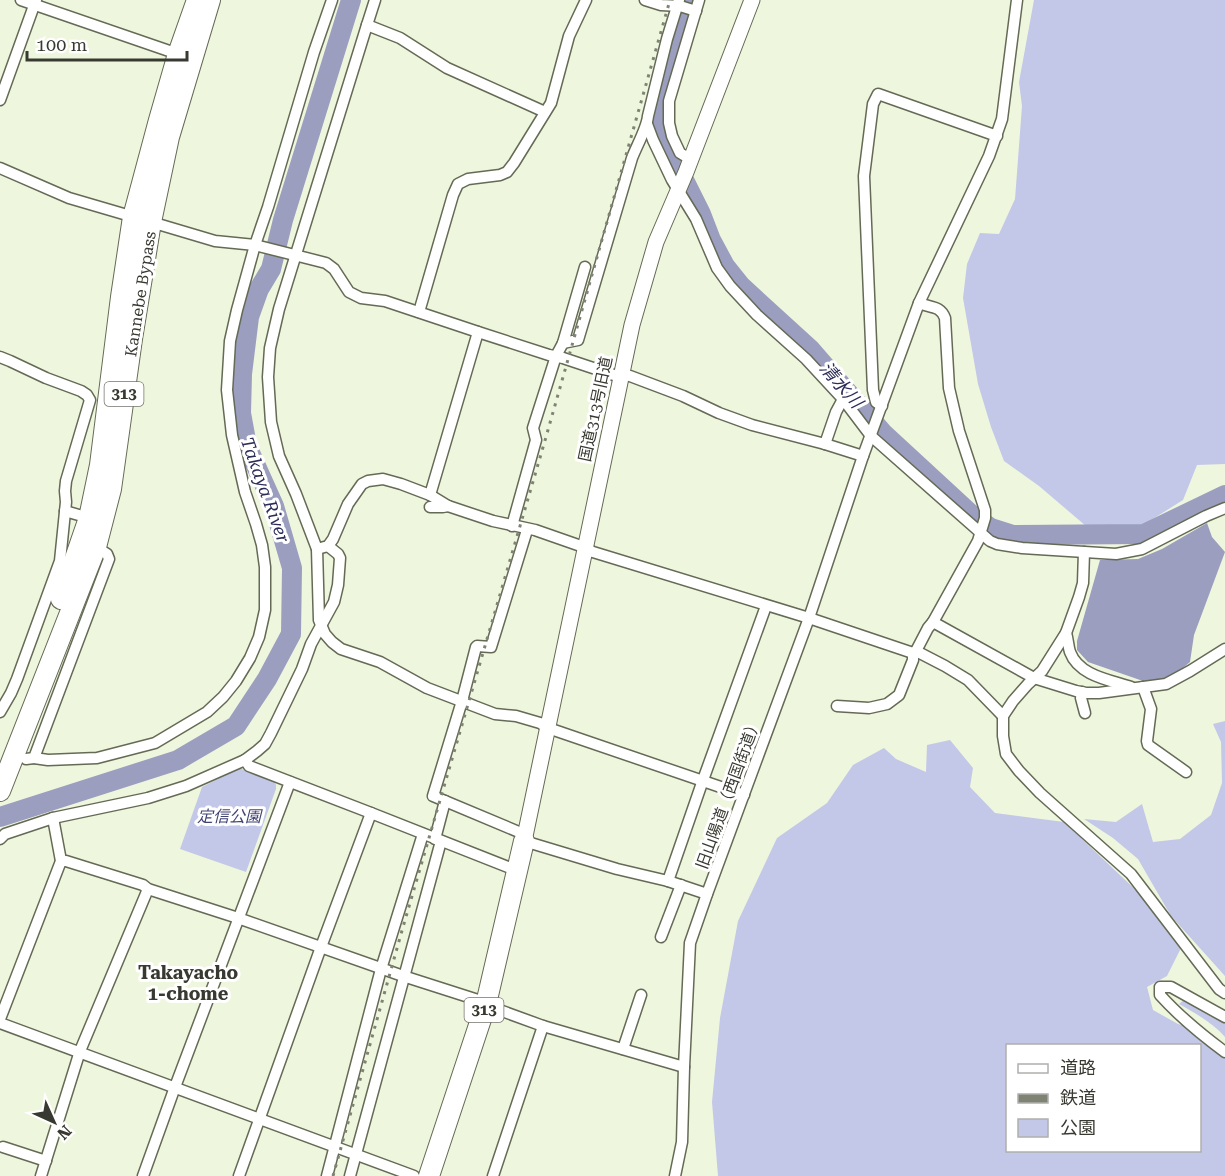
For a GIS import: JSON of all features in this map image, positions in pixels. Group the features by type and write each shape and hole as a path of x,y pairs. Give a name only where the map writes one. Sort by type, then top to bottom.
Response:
{"highway":[{"name":"Kannebe Bypass","path":"3,784 96,548 111,489 132,339 142,220 159,120 177,54 196,0"},
{"name":"Kannebe Bypass","path":"0,758 66,588 89,519 100,465 122,297 142,220 210,0"},
{"name":"313","path":"429,1176 486,1004 525,838"}],"street":[{"path":"21,0 35,2 177,54"},
{"path":"96,548 107,554 109,559 30,758 48,760 97,758 155,743 207,712 223,697 236,681 259,638 266,610 266,567 262,545 238,468 232,435 227,390 230,341 314,52 332,0"},
{"path":"375,0 279,309 270,348 268,389 271,422 279,456 322,548 319,608 321,626 325,634 341,649 380,662 427,688 495,714 516,716 540,723 548,728 744,795"},
{"path":"419,312 458,184 468,179 500,175 507,172 514,163 551,103 569,36 586,0"},
{"path":"645,0 661,5 679,4 696,7 669,101 669,123 672,136 688,166"},
{"name":"国道313号旧道","path":"525,838 632,325 656,242 752,0"},
{"name":"旧山陽道（西国街道）","path":"675,1176 681,1142 690,943 809,618 863,456 919,303 997,136 1004,110 1017,0"},
{"path":"0,100 35,2"},
{"path":"679,4 667,39 648,116 647,124 653,140 696,219 717,268 730,286 757,315 806,359 872,434 982,531 990,541 1009,547 1116,554 1142,549 1225,508"},
{"path":"368,25 400,38 447,68 545,112"},
{"path":"880,411 873,390 864,187 873,104 878,94 997,136"},
{"path":"563,343 578,340 632,158 647,124"},
{"path":"0,168 69,198 142,220 215,241 258,245 326,263 334,269 349,292 361,298 385,301 614,375 630,376 752,425 863,456"},
{"path":"512,526 536,440 533,428 556,356 563,343 585,267"},
{"path":"837,706 869,708 887,704 899,695 914,652 933,622 982,531 985,518 985,510 959,431 949,388 945,318 942,312 935,307 919,303"},
{"path":"430,495 478,332"},
{"path":"0,357 45,378 81,391 90,400 66,481 60,561 17,679 0,712"},
{"path":"825,444 843,399"},
{"path":"322,548 333,539 348,504 362,484 383,479 430,495 448,506 493,521 535,530 585,549 914,652 945,666 968,680 1003,716"},
{"path":"430,507 448,506"},
{"path":"65,511 89,519"},
{"path":"527,530 491,647 476,647 433,796 525,838 617,869 668,881 707,894"},
{"path":"0,839 5,834 53,818 148,798 186,786 245,760 265,744 302,669 311,644 334,602 340,558 338,554 322,548"},
{"path":"1084,552 1083,583 1066,633 1042,671 1013,701 1003,716 1006,754 1040,793 1131,874 1219,989 1225,993"},
{"path":"668,881 766,606"},
{"path":"933,622 1034,678 1076,692 1099,693 1166,684 1225,649"},
{"path":"1066,633 1070,653 1084,669 1096,676 1140,687"},
{"path":"1140,687 1150,709 1148,745 1186,772"},
{"path":"1082,692 1081,698 1085,714"},
{"path":"245,760 249,766 518,871"},
{"path":"143,1176 290,782"},
{"path":"350,1176 438,840 445,801"},
{"path":"239,1176 371,813"},
{"path":"53,818 61,861 0,1021 259,1120 414,1176"},
{"path":"327,1176 381,969 423,834"},
{"path":"61,861 143,885 148,889 381,969 478,1000 543,1026 684,1067"},
{"path":"661,937 681,885"},
{"path":"41,1176 80,1051 148,889"},
{"path":"1225,1017 1171,987 1160,987 1160,995 1169,1005 1225,1052"},
{"path":"623,1049 641,995"},
{"path":"493,1176 543,1026"},
{"path":"3,1147 46,1161"}],"green space":[{"path":"1034,0 1225,0 1225,464 1197,465 1183,500 1132,532 1093,532 1039,486 1004,461 978,384 963,298 967,264 980,233 999,234 1015,199 1022,106 1019,82"},
{"path":"1225,721 1225,976 1171,916 1138,859 1113,838 1084,819 1116,822 1142,804 1153,842 1180,839 1211,815 1222,783 1221,742 1213,724"},
{"path":"950,740 973,768 970,787 995,813 1064,822 1140,894 1181,948 1167,976 1147,987 1153,1010 1178,1024 1206,1032 1225,1058 1225,1176 718,1176 712,1102 720,1018 738,921 777,838 827,803 853,765 884,748 896,759 926,772 927,745"},
{"name":"定信公園","path":"239,768 274,781 276,785 246,872 180,849 202,787"},
{"path":"1185,999 1225,1020 1225,1037 1209,1023 1179,1004"}],"shaded area":[{"path":"1207,523 1212,537 1225,552 1194,635 1190,662 1178,672 1162,679 1143,681 1088,662 1077,650 1077,641 1100,560 1138,559 1162,549"}],"waterway":[{"name":"Takaya River","path":"0,817 178,760 236,726 267,679 291,634 292,568 274,506 247,446 241,413 242,374 249,317 259,289 271,269 283,220 351,0"},
{"name":"清水川","path":"691,0 660,113 663,138 725,266 741,286 811,350 883,433 973,516 991,528 1013,535 1144,534 1225,495"}],"railway":[{"path":"333,1176 670,0"}],"district":[{"name":"Takayacho 1-chome","path":"188,983"}]}
